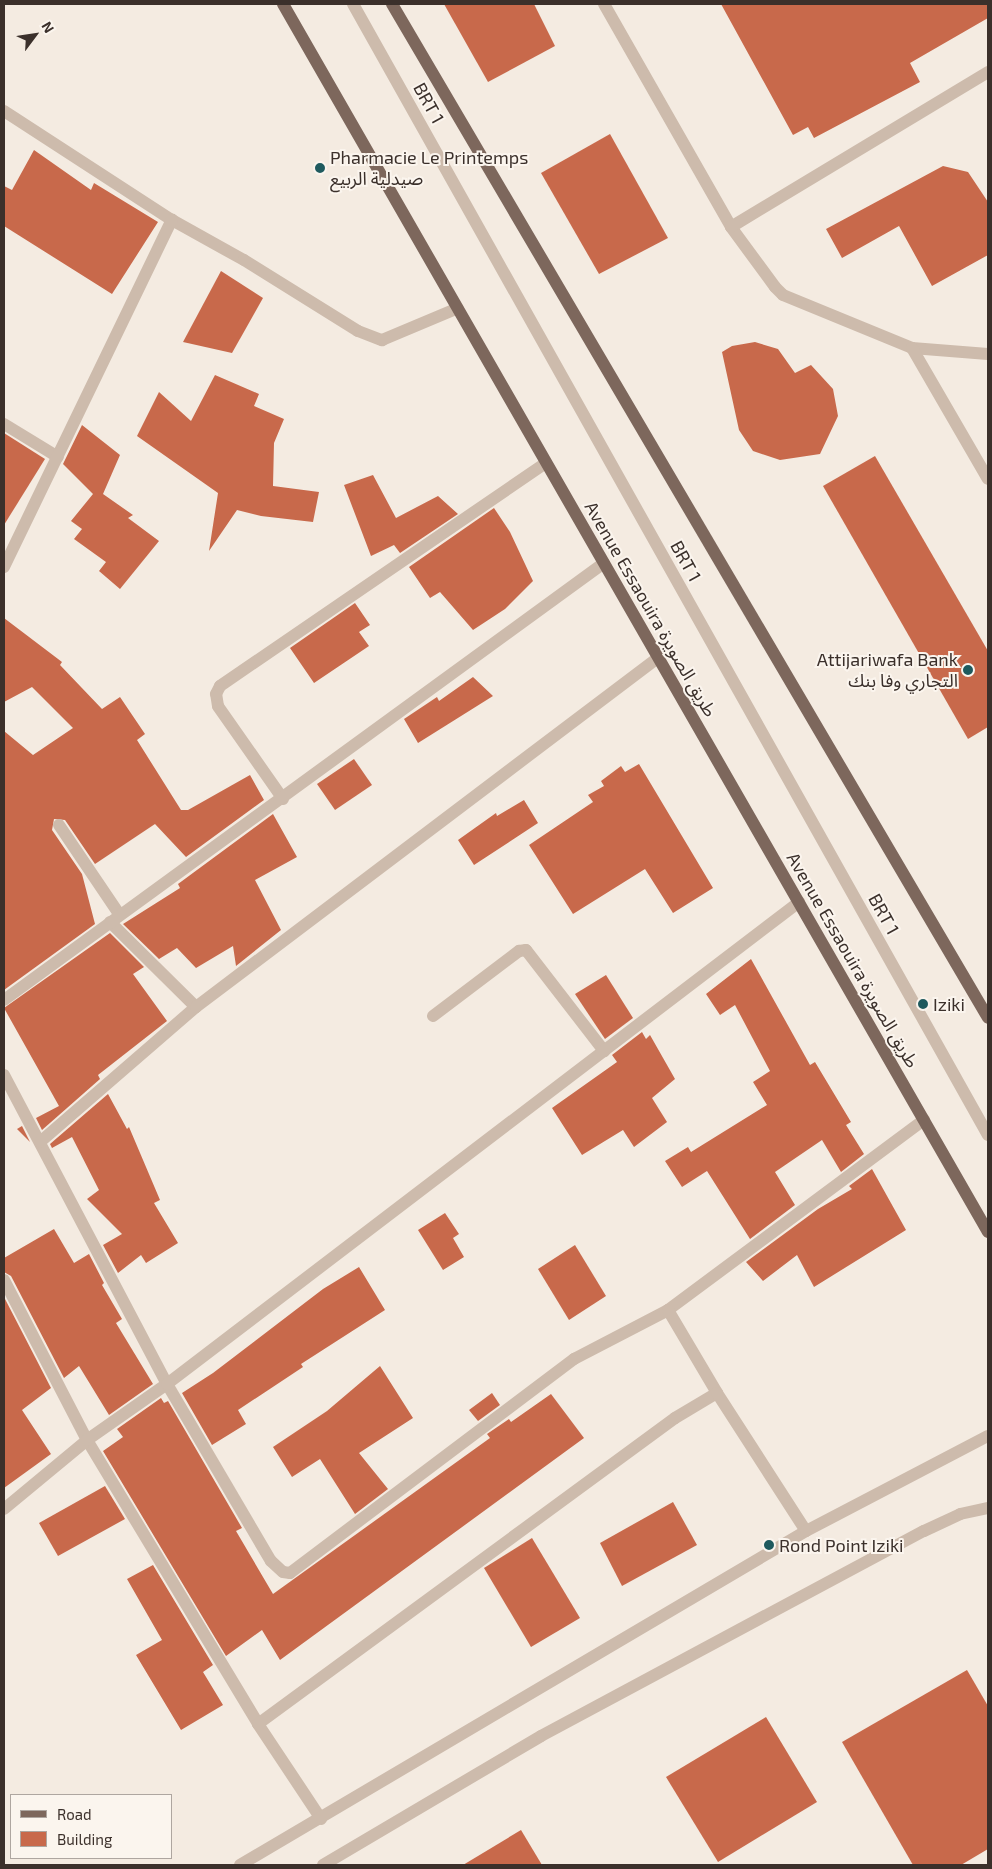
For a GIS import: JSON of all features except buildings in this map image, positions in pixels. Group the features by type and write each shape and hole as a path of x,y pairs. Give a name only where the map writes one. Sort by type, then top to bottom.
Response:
{"main road":[{"name":"Avenue Essaouira طريق الصويرة","path":"283,4 988,1232"},
{"path":"392,4 988,1018"}],"street":[{"name":"BRT 1","path":"353,4 988,1135"},
{"path":"604,4 731,227 783,295 912,348 988,354"},
{"path":"731,227 988,72"},
{"path":"4,110 172,220 244,260 358,331 382,340 458,308"},
{"path":"4,567 172,220"},
{"path":"912,348 988,478"},
{"path":"4,424 58,457"},
{"path":"283,799 218,706 216,694 220,686 546,463"},
{"path":"4,1000 114,918 171,881 604,563"},
{"path":"40,1142 196,1007 659,657"},
{"path":"58,825 114,918 196,1007"},
{"path":"4,1509 87,1440 167,1384 799,902"},
{"path":"433,1016 519,952 526,950 604,1051"},
{"path":"4,1075 167,1384 271,1561 283,1572 290,1573 574,1359 668,1310 924,1120"},
{"path":"4,1280 87,1440 258,1724 321,1819"},
{"path":"668,1310 718,1393 806,1531"},
{"path":"258,1724 675,1418 718,1393"},
{"path":"240,1865 321,1819 806,1531 988,1436"},
{"path":"323,1865 567,1722 924,1531 960,1514 988,1508"}],"place":[{"name":"Pharmacie Le Printemps صيدلية الربيع","path":"320,168"},
{"name":"Attijariwafa Bank التجاري وفا بنك","path":"968,670"},
{"name":"Iziki","path":"923,1004"},
{"name":"Rond Point Iziki","path":"769,1545"}]}
